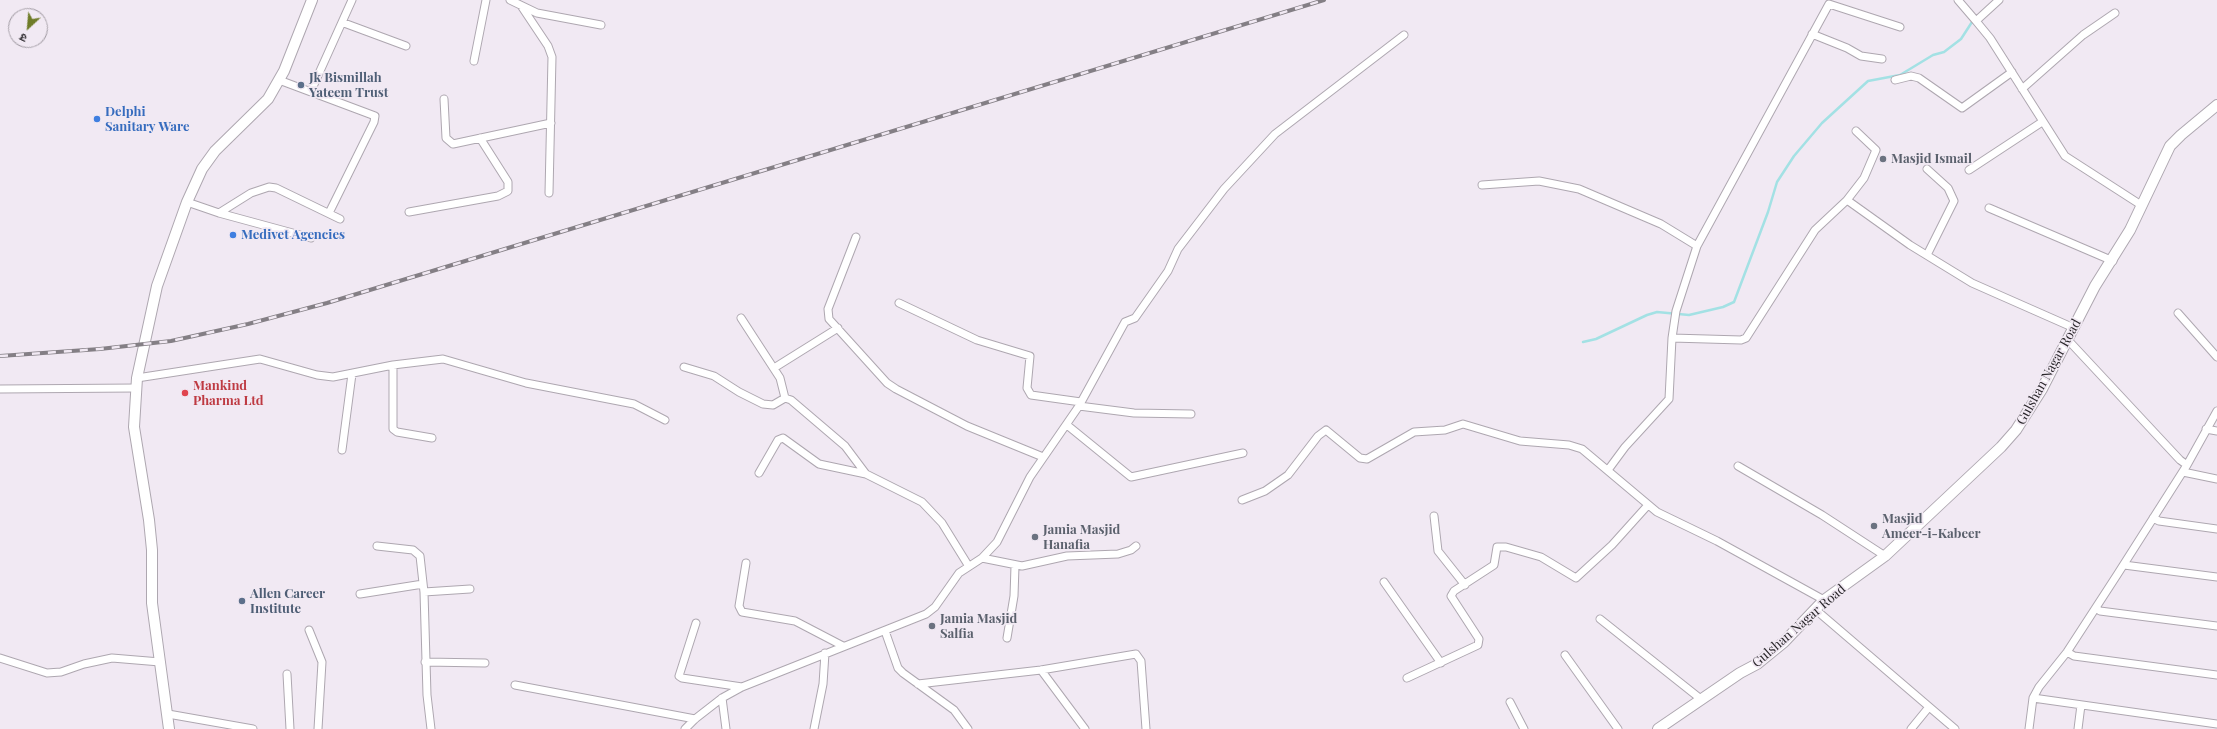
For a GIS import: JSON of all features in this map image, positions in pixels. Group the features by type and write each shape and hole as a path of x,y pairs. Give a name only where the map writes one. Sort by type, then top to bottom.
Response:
{"street":[{"path":"169,729 152,603 152,550 150,520 134,427 137,383 157,286 187,202 202,169 215,151 268,99 279,80 312,0"},
{"path":"311,91 344,23 352,0"},
{"path":"474,61 486,0"},
{"path":"510,0 543,15 601,25"},
{"path":"1958,0 1990,38 2065,156 2141,205"},
{"path":"1976,21 1999,0"},
{"path":"1608,470 1625,447 1669,399 1672,338 1676,311 1697,246 1829,4 1900,27"},
{"path":"522,6 548,46 552,57 550,194"},
{"path":"2022,89 2083,35 2115,13"},
{"path":"344,23 406,46"},
{"path":"1812,34 1847,48 1861,56 1882,59"},
{"path":"685,729 695,719 722,698 742,687 825,653 885,631 930,611 940,601 954,578 968,565 982,558 1000,538 1024,488 1043,457 1067,425 1080,404 1125,322 1135,318 1168,271 1178,249 1224,189 1275,134 1404,35"},
{"path":"1894,80 1911,76 1919,78 1962,108 2012,72"},
{"path":"279,80 375,116 374,122 328,213"},
{"path":"444,99 448,141 453,144 551,123"},
{"name":"Gulshan Nagar Road","path":"1658,729 1740,673 1757,664 1816,610 1824,600 1885,556 1996,452 2016,430 2042,389 2095,286 2113,261 2130,230 2170,146 2180,135 2217,105"},
{"path":"1969,170 2042,122"},
{"path":"1672,338 1740,340 1746,338 1815,230 1847,200 1864,178 1876,150 1856,131"},
{"path":"409,212 498,196 508,191 508,182 480,138"},
{"path":"1927,170 1948,188 1954,201 1927,255"},
{"path":"1482,185 1539,181 1579,189 1661,224 1697,246"},
{"path":"219,213 251,193 269,187 276,188 340,219"},
{"path":"1847,200 1910,245 1972,283 2074,328"},
{"path":"187,202 219,213 311,238"},
{"path":"1989,208 2113,261"},
{"path":"856,237 827,313 829,319 887,383 896,389 967,426 1043,457"},
{"path":"899,303 977,340 1030,356 1027,388 1031,395 1134,413 1191,414"},
{"path":"2178,313 2217,357"},
{"path":"741,318 782,382 785,398"},
{"path":"774,368 838,328"},
{"path":"2068,340 2180,460 2187,465"},
{"path":"0,389 137,383 260,359 317,375 333,377 443,359 526,383 634,404 665,420"},
{"path":"393,366 393,429 397,432 432,438"},
{"path":"684,367 714,376 739,392 763,404 773,405 785,398 791,400 845,446 866,474"},
{"path":"342,450 352,374"},
{"path":"2029,729 2033,698 2039,687 2067,652 2124,565 2183,472 2217,411"},
{"path":"1242,500 1265,491 1288,475 1318,436 1326,430 1360,458 1367,458 1414,432 1445,430 1463,424 1520,441 1569,445 1582,449 1648,505 1824,600"},
{"path":"1067,425 1131,477 1243,453"},
{"path":"2206,429 2217,431"},
{"path":"759,473 780,437 786,439 819,464 866,474 922,502 942,523 968,565"},
{"path":"1738,466 1822,515 1885,556"},
{"path":"2183,472 2217,479"},
{"path":"1408,678 1476,647 1480,642 1451,596 1454,591 1494,565 1497,547 1506,547 1541,557 1576,578 1612,545 1648,505"},
{"path":"1434,516 1438,551 1465,585"},
{"path":"2153,518 2217,528"},
{"path":"376,546 416,551 420,556 424,592 425,662 431,729"},
{"path":"982,558 1015,566 1028,566 1067,556 1118,554 1131,550 1136,546"},
{"path":"746,562 739,606 742,612 777,616 799,622 843,646"},
{"path":"2124,565 2217,577"},
{"path":"1007,638 1014,596 1015,566"},
{"path":"1384,582 1441,663"},
{"path":"360,594 423,584"},
{"path":"424,592 470,589"},
{"path":"2096,608 2100,611 2217,626"},
{"path":"1816,610 1929,707 1951,728"},
{"path":"1600,619 1702,700"},
{"path":"696,624 679,676 686,679 742,687"},
{"path":"309,630 322,662 318,729"},
{"path":"885,631 898,668 954,710 968,729"},
{"path":"2067,652 2074,656 2217,674"},
{"path":"814,729 823,684 825,653"},
{"path":"918,684 1041,670 1136,654 1141,661 1146,729"},
{"path":"1565,655 1618,729"},
{"path":"0,658 47,673 61,672 84,664 112,658 160,662"},
{"path":"425,662 485,663"},
{"path":"1041,670 1085,729"},
{"path":"287,674 290,729"},
{"path":"515,685 695,719"},
{"path":"722,698 726,729"},
{"path":"2033,698 2212,725"},
{"path":"1510,702 1524,729"},
{"path":"2078,729 2081,705"},
{"path":"1911,729 1929,707"},
{"path":"168,714 253,729"}],"waterway":[{"path":"1583,342 1596,339 1647,315 1657,312 1689,315 1723,307 1734,302 1768,212 1777,182 1794,156 1822,123 1868,81 1900,75 1933,55 1944,52 1961,39 1972,22"}],"railway":[{"path":"0,356 100,349 171,341 248,324 327,303 1324,0"}],"place":[{"name":"Jk Bismillah Yateem Trust","path":"301,85"},
{"name":"Delphi Sanitary Ware","path":"97,119"},
{"name":"Masjid Ismail","path":"1883,159"},
{"name":"Medivet Agencies","path":"233,235"},
{"name":"Mankind Pharma Ltd","path":"185,393"},
{"name":"Masjid Ameer-i-Kabeer","path":"1874,526"},
{"name":"Jamia Masjid Hanafia","path":"1035,537"},
{"name":"Allen Career Institute","path":"242,601"},
{"name":"Jamia Masjid Salfia","path":"932,626"}]}
